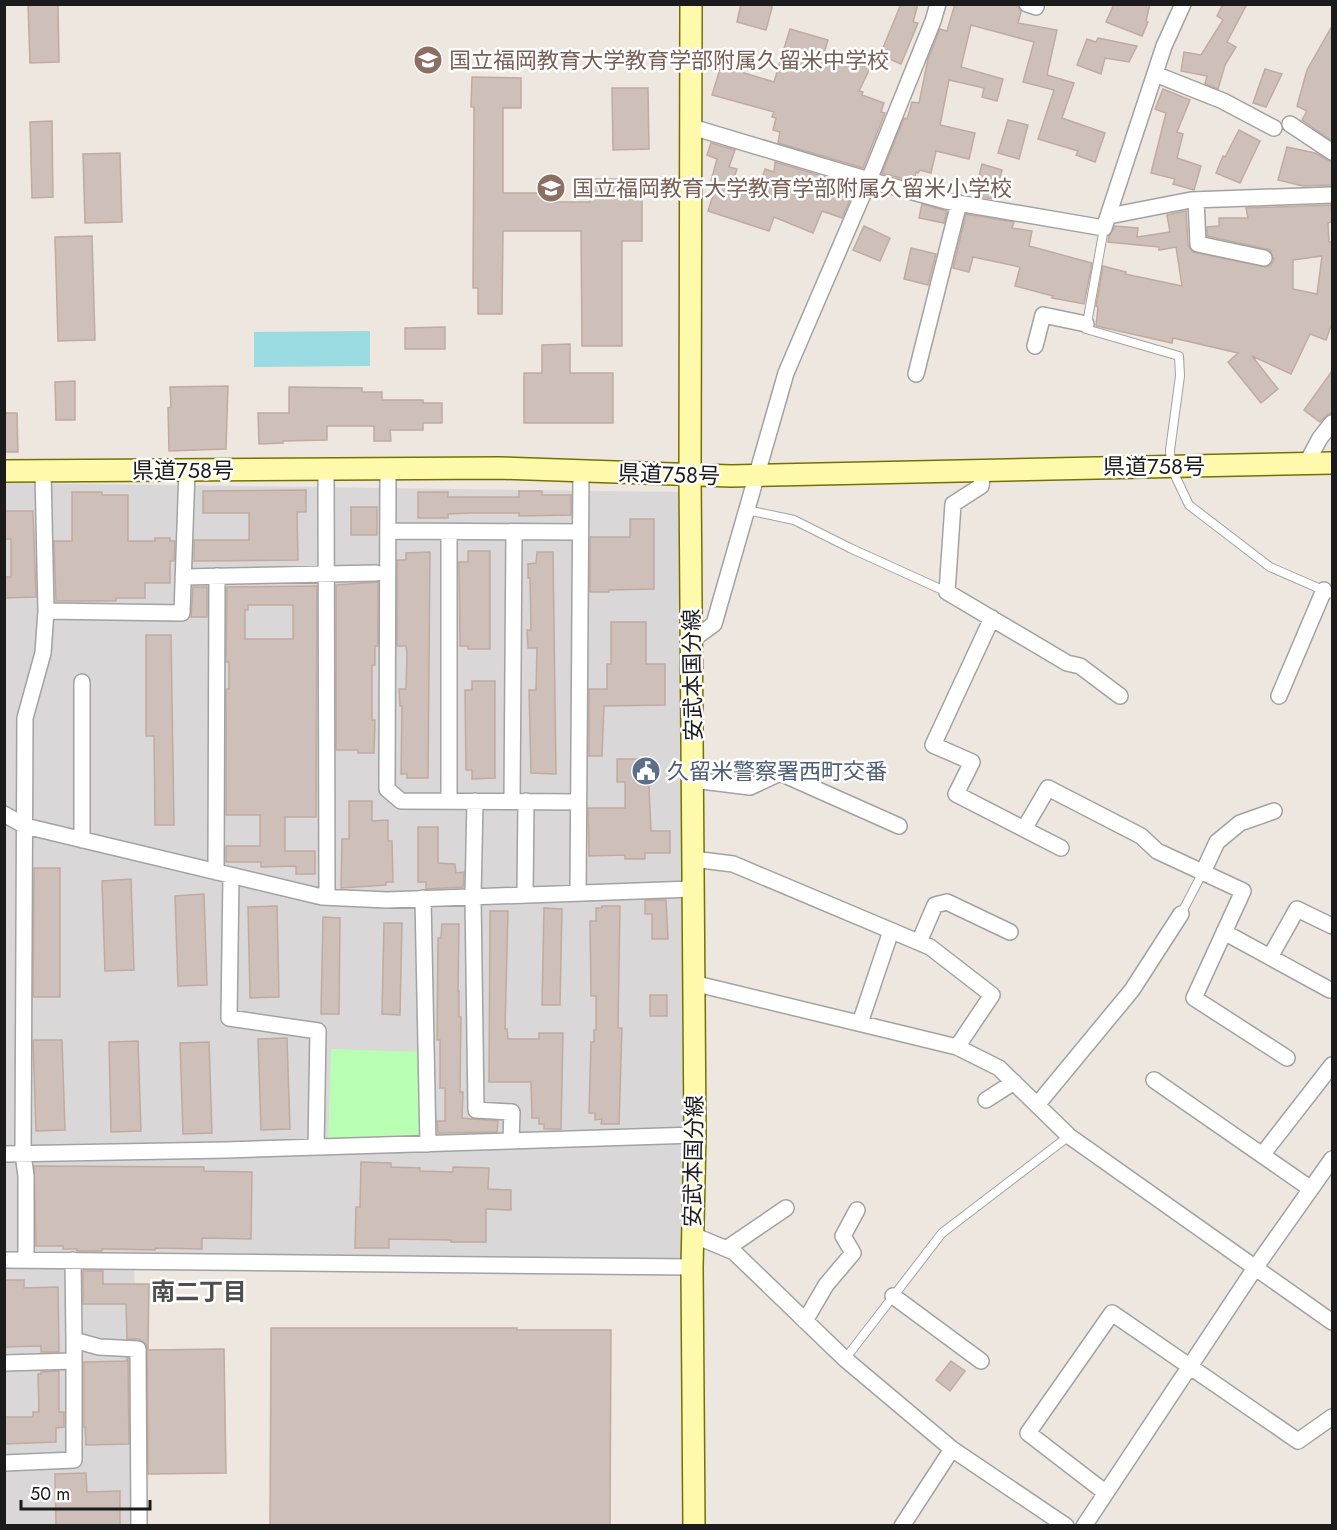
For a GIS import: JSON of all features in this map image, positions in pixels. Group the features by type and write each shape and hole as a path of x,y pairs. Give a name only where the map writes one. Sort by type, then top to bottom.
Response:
{"main road":[{"name":"安武本国分線","path":"691,4 690,474 695,1135 692,1267 694,1526"},
{"name":"県道758号","path":"4,471 499,468 757,475 1332,463"}],"street":[{"path":"692,640 714,624 786,373 869,180 938,4"},
{"path":"1106,222 1164,46 1184,4"},
{"path":"1155,74 1223,101 1274,128"},
{"path":"1290,124 1332,152"},
{"path":"692,127 869,180 959,203 1106,222 1196,200 1332,195"},
{"path":"1196,200 1198,244 1264,258"},
{"path":"916,374 959,203"},
{"path":"1035,346 1042,315 1086,324"},
{"path":"1306,464 1320,438 1332,423"},
{"path":"326,469 327,897"},
{"path":"388,469 387,789 401,801 578,802"},
{"path":"983,469 981,486 954,504 947,592 1067,663 1080,666 1120,696"},
{"path":"46,611 182,613 188,470"},
{"path":"26,1260 26,1176 22,1154 25,718 43,653 46,611 43,471"},
{"path":"578,893 581,471"},
{"path":"388,531 580,532"},
{"path":"449,532 449,801"},
{"path":"514,532 519,801 525,895"},
{"path":"183,577 376,573"},
{"path":"217,576 223,874 229,1018 318,1032 316,1147"},
{"path":"1279,696 1328,592"},
{"path":"992,618 933,745 972,762 956,794 1061,848"},
{"path":"82,682 82,840"},
{"path":"693,780 750,787 780,773 899,826"},
{"path":"1024,829 1048,789 1141,836 1157,851 1243,891 1194,999 1287,1058"},
{"path":"475,801 473,897 476,1110 512,1112 511,1141"},
{"path":"1203,872 1217,842 1240,823 1274,811"},
{"path":"4,814 25,826 327,897 387,900 692,889"},
{"path":"693,859 733,864 930,947 992,995 957,1047"},
{"path":"423,898 428,1144"},
{"path":"919,942 935,905 947,902 1010,932"},
{"path":"1270,957 1297,909 1332,926"},
{"path":"1037,1105 1132,990 1181,914"},
{"path":"860,1023 891,931"},
{"path":"1224,932 1330,990"},
{"path":"693,983 957,1047 999,1068 1069,1136 1332,1322"},
{"path":"1262,1155 1332,1065"},
{"path":"1154,1080 1311,1189"},
{"path":"987,1100 1014,1082"},
{"path":"4,1154 695,1135"},
{"path":"1084,1526 1189,1367 1332,1159"},
{"path":"726,1249 786,1208"},
{"path":"805,1321 826,1286 853,1253 843,1236 856,1210"},
{"path":"693,1235 734,1252 845,1359 952,1449 1066,1526"},
{"path":"4,1260 692,1267"},
{"path":"4,1463 74,1460 73,1260"},
{"path":"893,1296 981,1361"},
{"path":"1106,1493 1028,1433 1112,1313 1298,1441 1332,1417"},
{"path":"74,1340 99,1347 138,1349 139,1526"},
{"path":"4,1363 74,1361"},
{"path":"902,1526 952,1449"}],"lane":[{"path":"1106,222 1086,329 1179,356 1180,376 1170,450 1171,467 1189,505 1270,567 1328,592"},
{"path":"747,510 794,520 947,592"},
{"path":"1181,914 1203,872"},
{"path":"845,1359 942,1233 1069,1136"}],"shaded area":[{"path":"5,483 681,492 683,1261 134,1253 139,1525 5,1526"}],"green space":[{"path":"331,1049 423,1052 420,1146 328,1143"}],"water":[{"path":"370,331 370,366 254,367 254,332"}],"building":[{"path":"28,4 58,4 59,62 30,63"},
{"path":"741,4 773,4 766,30 737,22"},
{"path":"901,4 918,4 913,22 918,23 901,64 880,55"},
{"path":"955,4 1017,4 1021,12 1018,23 1057,30 1047,75 1074,83 1062,118 1105,133 1095,162 1076,155 1078,151 1038,139 1054,90 1023,82 1034,42 971,25 961,67 1003,79 997,101 982,97 984,88 949,80 940,125 975,133 969,159 936,151 931,173 920,170 916,172 914,182 882,173 904,118 907,119 912,102 919,103 928,59 940,29 947,31"},
{"path":"1114,4 1150,4 1146,21 1148,22 1142,36 1106,22"},
{"path":"1223,4 1247,4 1227,42 1236,47 1225,65 1218,89 1205,84 1207,76 1181,71 1184,52 1201,55 1223,20 1217,16"},
{"path":"1332,26 1332,141 1302,120 1307,111 1297,106 1307,70"},
{"path":"790,29 828,40 823,56 854,65 856,59 871,66 859,91 863,92 862,95 884,103 881,112 885,113 863,168 778,143 780,132 773,130 776,118 772,117 774,112 712,95 721,66 774,82"},
{"path":"1098,38 1137,46 1129,62 1105,58 1101,74 1077,65 1087,39 1096,42"},
{"path":"1265,69 1282,74 1266,107 1253,103"},
{"path":"472,77 521,78 521,108 503,108 503,193 549,193 549,202 590,202 590,179 642,179 642,241 622,241 622,346 582,346 581,231 503,231 502,314 478,314 478,288 473,288 474,107 471,107"},
{"path":"612,88 648,88 649,149 613,150"},
{"path":"1163,89 1190,100 1177,132 1183,134 1177,158 1201,166 1194,190 1173,184 1175,179 1151,173 1166,113 1155,109"},
{"path":"1008,120 1028,125 1019,159 998,153"},
{"path":"52,121 53,197 32,198 30,122"},
{"path":"1239,130 1260,141 1240,183 1216,173 1223,156 1225,157"},
{"path":"711,143 735,150 729,167 737,169 730,189 756,198 765,169 774,172 775,162 856,186 842,218 822,211 813,233 774,217 769,231 708,211 717,183 711,181 717,159 707,155"},
{"path":"1287,147 1315,153 1332,162 1332,185 1303,186 1278,180"},
{"path":"120,153 122,222 85,223 83,154"},
{"path":"982,164 1002,170 994,199 974,196"},
{"path":"922,204 947,211 944,223 919,218"},
{"path":"1331,205 1332,222 1328,223 1329,242 1332,242 1332,323 1326,340 1310,334 1291,374 1252,356 1278,389 1261,403 1228,362 1238,353 1173,338 1172,343 1096,326 1098,307 1096,306 1103,266 1126,272 1125,274 1182,286 1176,247 1159,250 1159,247 1108,242 1115,226 1138,228 1137,237 1170,232 1167,215 1186,211 1188,245 1193,252 1266,267 1271,265 1274,259 1270,250 1207,236 1207,227 1219,226 1219,218 1248,218 1246,208","holes":["1322,256 1317,294 1293,289 1293,260"]},
{"path":"966,214 1014,222 1012,228 1032,231 1029,246 1092,263 1084,304 1052,298 1053,296 1015,286 1020,267 973,257 969,272 953,268"},
{"path":"864,226 890,238 880,261 853,250"},
{"path":"92,236 95,340 58,341 55,237"},
{"path":"911,248 936,254 928,285 904,279"},
{"path":"445,327 445,349 405,349 405,328"},
{"path":"570,344 570,373 613,373 613,423 524,423 524,373 542,373 542,345"},
{"path":"1332,371 1332,413 1320,422 1304,410"},
{"path":"75,381 75,420 56,420 55,382"},
{"path":"228,386 226,449 169,451 170,387"},
{"path":"289,387 362,388 362,392 382,392 382,400 423,400 423,403 442,403 442,423 423,423 423,430 390,430 391,441 374,441 374,426 327,426 327,440 259,444 258,413 289,413"},
{"path":"4,413 17,413 18,452 4,452"},
{"path":"306,490 306,512 297,512 298,560 194,561 194,540 249,540 249,513 203,513 203,491"},
{"path":"519,491 542,491 542,495 571,495 571,515 519,516 519,513 470,513 448,514 448,518 418,518 418,492 448,492 448,497 519,497"},
{"path":"72,492 128,495 128,541 155,541 155,538 170,538 170,541 175,541 174,561 170,561 170,583 145,583 145,598 116,598 116,601 56,601 54,541 72,541"},
{"path":"351,507 377,507 377,535 351,535"},
{"path":"4,511 33,511 36,597 4,598 4,577 11,577 11,539 4,539"},
{"path":"630,519 654,519 654,589 590,592 590,537 630,537"},
{"path":"468,551 490,551 490,649 468,649 468,646 460,646 459,562 468,562"},
{"path":"430,552 428,778 407,778 407,774 401,774 402,706 400,706 399,689 406,689 407,654 406,646 397,646 397,560 406,560 406,553"},
{"path":"537,552 553,552 556,774 531,773 529,690 536,690 537,648 528,648 527,630 531,630 528,564 536,563"},
{"path":"378,582 378,646 375,646 375,665 372,665 374,753 336,750 336,585"},
{"path":"317,586 316,817 285,817 285,851 315,851 315,874 296,874 296,866 261,867 261,862 226,862 226,846 260,846 260,815 226,815 226,689 229,689 229,662 226,662 227,587","holes":["248,605 293,605 293,639 245,639 245,610 248,610"]},
{"path":"193,587 207,587 207,617 191,617"},
{"path":"611,622 646,622 646,664 665,664 665,705 604,706 602,756 589,756 589,689 607,689 607,664 611,664"},
{"path":"146,635 171,635 174,825 155,825 154,736 146,736"},
{"path":"472,681 495,681 495,778 472,779 472,770 466,770 465,690 472,690"},
{"path":"617,759 640,759 640,765 648,765 651,831 670,831 670,853 645,853 645,859 625,859 625,855 589,856 588,808 625,808 625,782 617,782"},
{"path":"349,801 372,801 372,821 388,820 388,841 392,841 393,882 386,882 386,885 341,888 342,839 349,839"},
{"path":"418,827 438,827 438,863 455,864 456,873 464,872 463,887 426,889 426,882 418,882"},
{"path":"34,868 60,868 60,997 33,997"},
{"path":"131,879 134,970 105,971 102,881"},
{"path":"204,894 207,985 178,986 175,896"},
{"path":"645,900 666,900 668,939 652,939 652,914 645,914"},
{"path":"277,906 279,997 250,998 248,907"},
{"path":"602,906 620,906 618,1028 622,1028 619,1124 601,1124 602,1119 595,1120 595,1113 589,1113 591,1042 594,1042 594,1030 596,1030 596,996 591,996 590,921 596,921 596,908 602,908"},
{"path":"544,908 562,909 560,1005 542,1005"},
{"path":"490,911 508,911 505,1029 507,1029 508,1039 539,1039 539,1033 563,1033 561,1129 544,1129 544,1124 539,1124 539,1118 532,1118 531,1082 489,1082"},
{"path":"323,917 340,918 339,1014 321,1014"},
{"path":"384,923 402,923 400,1015 382,1014"},
{"path":"442,924 459,924 458,991 459,1017 461,1017 462,1118 498,1121 497,1132 438,1133 437,1121 445,1121 445,1088 440,1088 440,1040 437,1040 438,938 441,938"},
{"path":"650,995 667,995 667,1016 650,1016"},
{"path":"287,1038 290,1129 261,1130 258,1039"},
{"path":"33,1040 62,1040 65,1130 36,1131"},
{"path":"138,1041 141,1131 111,1132 109,1042"},
{"path":"209,1042 212,1133 183,1134 180,1043"},
{"path":"361,1162 391,1163 391,1167 420,1168 420,1171 453,1172 453,1167 489,1168 488,1189 511,1190 511,1210 486,1209 486,1242 389,1239 389,1248 355,1248 356,1207 360,1207"},
{"path":"34,1166 204,1167 204,1171 252,1172 251,1239 202,1238 202,1249 77,1251 77,1249 63,1249 63,1246 36,1246"},
{"path":"83,1271 103,1271 103,1284 149,1284 148,1350 224,1349 226,1473 148,1474 147,1345 139,1339 127,1339 126,1304 83,1304"},
{"path":"4,1280 24,1280 24,1288 58,1287 59,1352 41,1352 41,1346 5,1347"},
{"path":"271,1328 611,1330 610,1526 270,1526"},
{"path":"127,1358 129,1444 86,1445 84,1362 127,1361"},
{"path":"951,1361 965,1371 950,1391 936,1380"},
{"path":"59,1371 59,1412 64,1412 64,1427 56,1428 56,1442 4,1444 4,1417 33,1417 33,1412 39,1412 38,1374"},
{"path":"86,1473 87,1492 120,1491 120,1526 56,1526 55,1474"}],"place":[{"name":"国立福岡教育大学教育学部附属久留米中学校","path":"428,60"},
{"name":"国立福岡教育大学教育学部附属久留米小学校","path":"551,188"},
{"name":"久留米警察署西町交番","path":"646,771"}],"district":[{"name":"南二丁目","path":"199,1292"}]}
